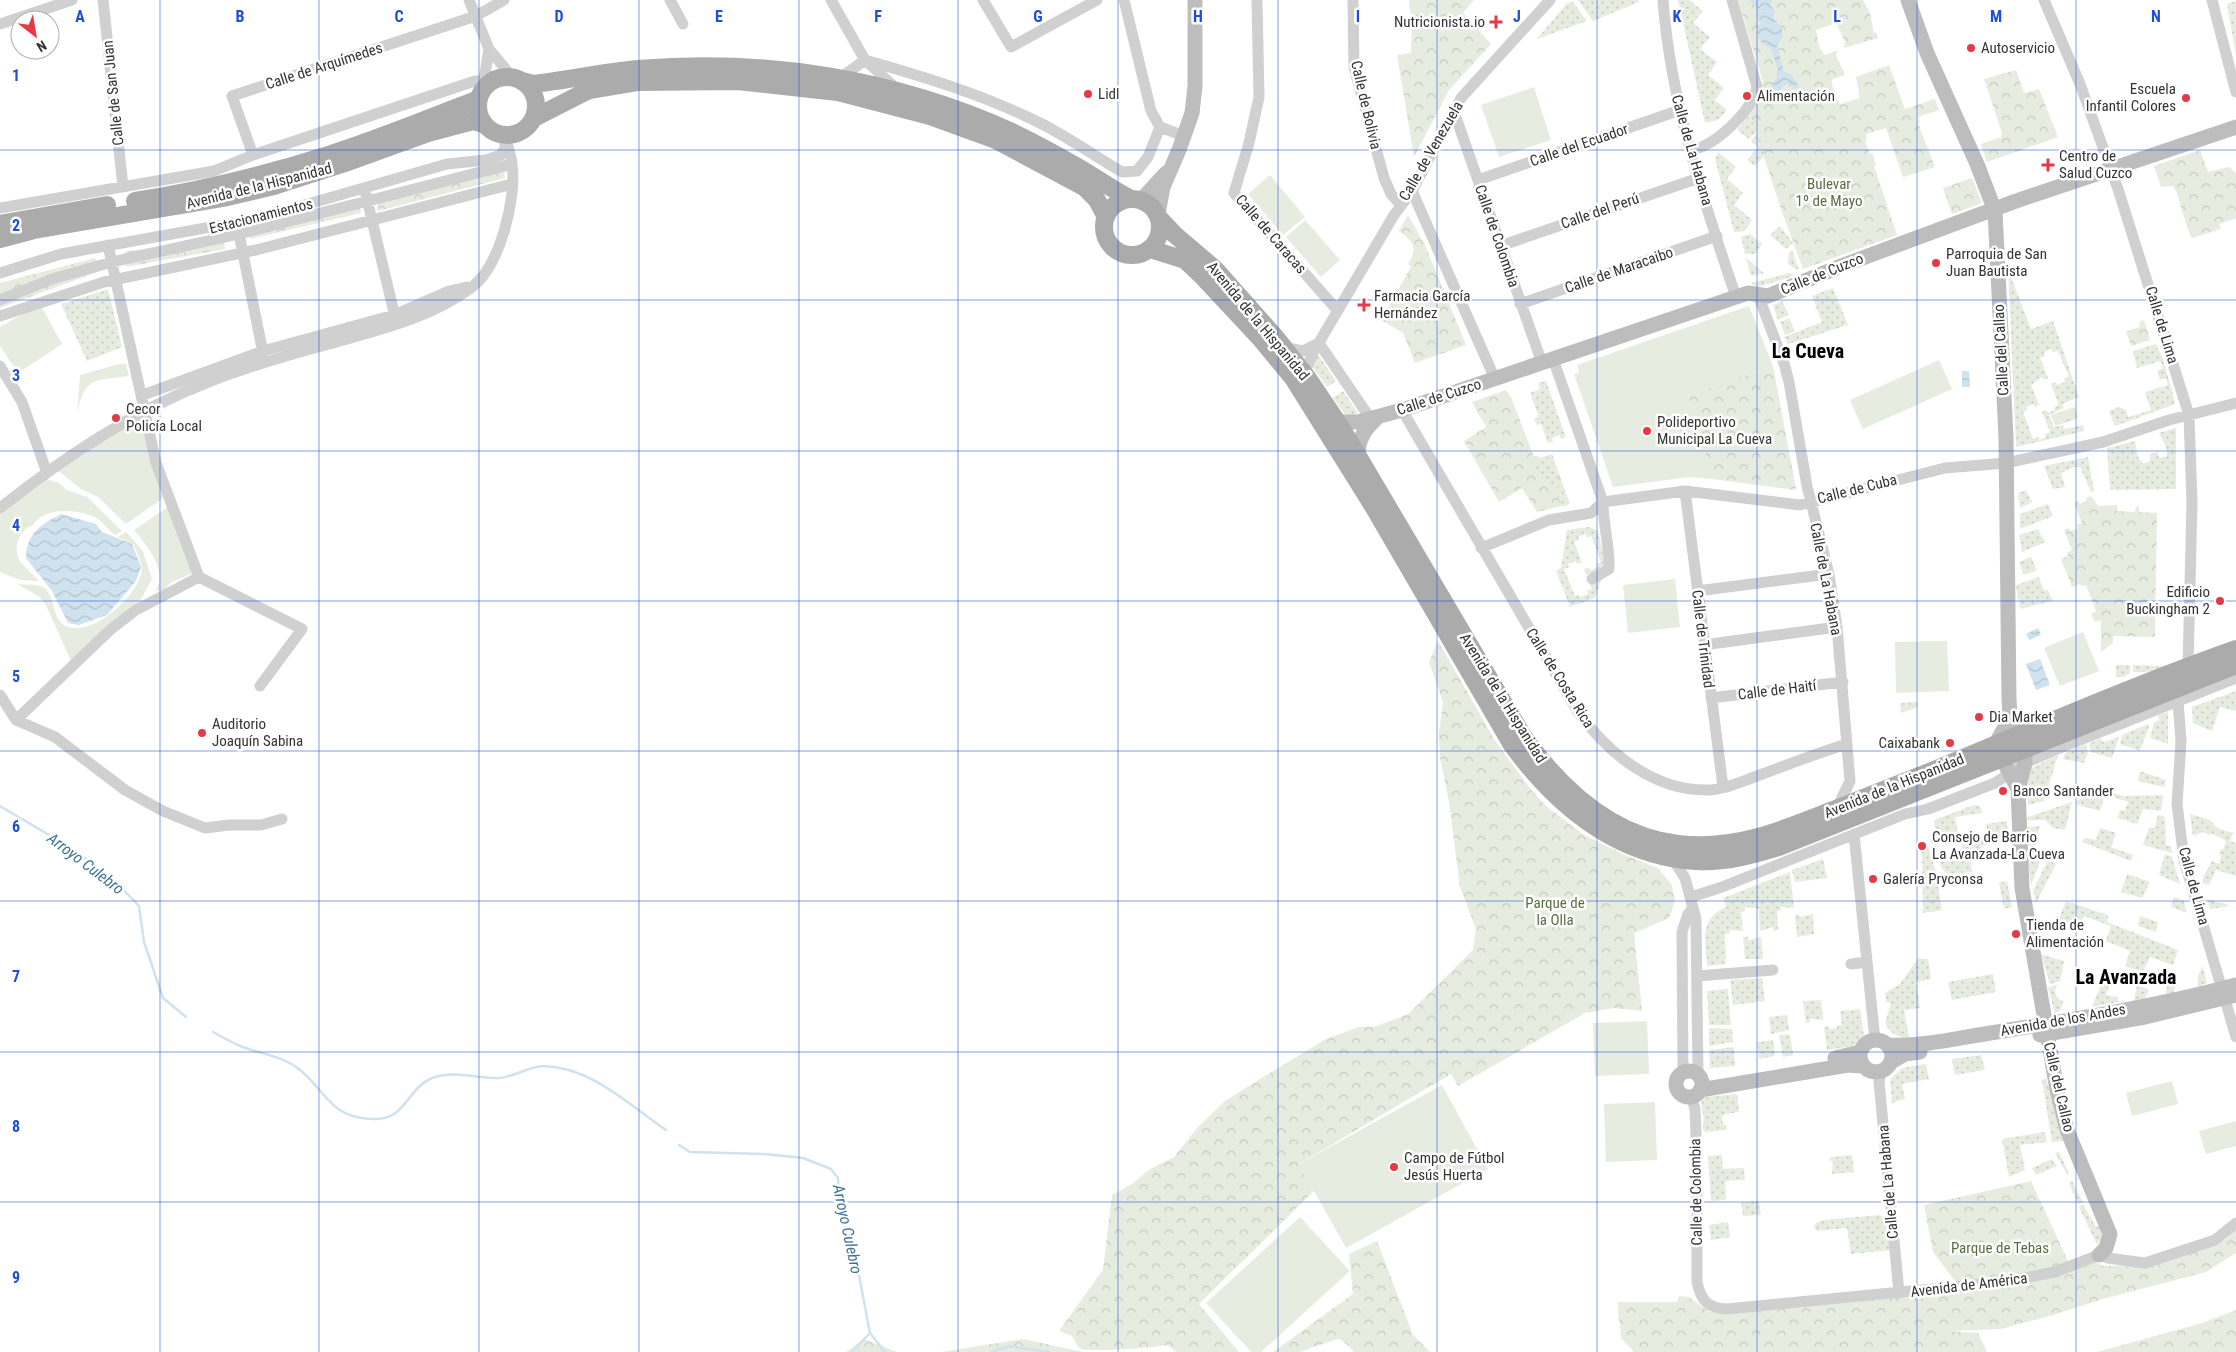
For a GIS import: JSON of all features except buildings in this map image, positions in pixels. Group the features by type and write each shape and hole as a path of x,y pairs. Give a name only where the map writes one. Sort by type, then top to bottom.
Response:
{"main road":[{"path":"688,66 780,70 840,78 941,104 1013,133 1136,200 1151,206 1158,216 1160,235 1150,249 1133,256 1116,250 1105,236 1106,218 1098,200 1084,187 996,140 930,116 838,92 738,81 637,82 589,90 534,118 527,127 516,134 504,135 493,132 484,124 478,108 483,86 518,80 540,83 637,69 688,66"},
{"path":"518,80 532,91 536,104 534,118"},
{"name":"Avenida de la Hispanidad","path":"1,210 183,193 272,172 330,155 483,86"},
{"name":"Avenida de la Hispanidad","path":"0,239 34,230 232,196 345,163 428,133 473,121 484,124"},
{"path":"1106,218 1116,205 1136,200"},
{"name":"Avenida de la Hispanidad","path":"1158,216 1174,234 1215,269 1283,346 1306,376 1358,456 1524,736 1552,774 1588,806 1614,823 1645,836 1677,844 1713,846 1757,838 1873,795 2002,759"},
{"name":"Avenida de la Hispanidad","path":"1150,249 1185,260 1260,338 1293,378 1329,433 1512,745 1530,769 1550,792 1589,823 1636,848 1672,858 1697,861 1743,857 1779,847 2236,665"},
{"name":"Avenida de la Hispanidad","path":"2023,749 2041,726 2236,649"}],"street":[{"path":"0,24 72,0"},
{"name":"Calle de San Juan","path":"103,0 123,187"},
{"path":"470,0 489,49 518,80"},
{"path":"476,16 504,0"},
{"path":"670,0 683,24"},
{"path":"831,0 864,60 900,92"},
{"path":"983,0 1011,47 1097,0"},
{"path":"1124,0 1151,111 1160,127 1184,136"},
{"path":"1158,216 1163,187 1192,113 1196,86 1195,0"},
{"name":"Calle de Caracas","path":"1257,0 1259,97 1249,143 1234,193 1338,311"},
{"name":"Calle de Bolivia","path":"1353,0 1356,74 1384,178 1391,194 1401,205"},
{"name":"Calle de Venezuela","path":"1306,376 1307,364 1401,205 1412,191 1453,109 1499,54 1550,0"},
{"name":"Calle de La Habana","path":"1662,0 1666,38 1680,110 1736,297"},
{"path":"1692,150 1702,148 1725,132 1744,112 1756,94 1757,87 1732,0"},
{"name":"Calle del Callao","path":"1908,0 1927,53 1977,164 1995,211 2006,463 2010,718 2002,759 2018,789"},
{"name":"Calle de Lima","path":"2044,0 2080,84 2111,171 2144,265 2190,415 2192,503 2188,668"},
{"path":"2212,0 2236,92"},
{"name":"Calle de Arquímedes","path":"253,155 232,96 476,16"},
{"path":"483,86 489,49"},
{"path":"840,78 864,60"},
{"path":"864,60 932,78 989,100 1041,124 1122,172 1137,171 1148,157 1160,127"},
{"name":"Avenida de la Hispanidad","path":"1,210 214,171 253,155 483,86"},
{"name":"Calle de Colombia","path":"1453,109 1520,304 1548,361 1603,502 1603,520 1610,552 1609,570 1592,579"},
{"name":"Calle del Ecuador","path":"1478,180 1680,110"},
{"name":"Calle de Cuzco","path":"1337,422 1358,422 1402,410 1748,293 1768,296 1841,266 1995,211 2016,201 2111,171 2236,127"},
{"path":"143,395 264,356 396,320 446,303 474,286 493,259 504,235 511,203 512,164 504,135"},
{"name":"Estacionamientos","path":"0,273 61,254 108,245 238,229 364,188 447,164 486,160 501,155 505,148 504,135"},
{"path":"0,300 52,279 112,262 238,229 368,201 512,164"},
{"path":"1136,200 1173,164"},
{"name":"Calle del Perú","path":"1500,246 1699,178"},
{"path":"0,316 66,293 116,280 243,253 512,184"},
{"path":"364,188 396,320"},
{"path":"1412,191 1495,379"},
{"path":"238,229 264,356"},
{"name":"Calle de Maracaibo","path":"1520,304 1717,236"},
{"path":"108,245 162,481 198,577 302,629 260,686"},
{"name":"Calle de La Habana","path":"1758,294 1790,382 1811,501 1828,574 1837,627 1850,781 1838,808"},
{"path":"1283,346 1303,351 1319,343"},
{"name":"Avenida de la Hispanidad","path":"1319,343 1374,418"},
{"path":"0,508 47,473 145,411 264,356"},
{"path":"0,366 22,402 47,473"},
{"name":"Calle de Cuba","path":"1481,548 1549,520 1591,513 1603,502 1685,491 1800,505 1945,468 2006,463 2102,442 2236,403"},
{"name":"Calle de Costa Rica","path":"1402,410 1566,693 1590,728 1622,760 1660,782 1710,790 1847,744"},
{"name":"Calle de Cuzco","path":"1358,456 1358,443 1374,418"},
{"name":"Calle de Trinidad","path":"1685,491 1703,645 1723,787"},
{"path":"1697,591 1828,574"},
{"path":"16,720 110,630 136,610 198,577"},
{"path":"1703,645 1837,627"},
{"name":"Avenida de la Hispanidad","path":"2023,749 2178,701 2236,678"},
{"name":"Calle de Haití","path":"1711,698 1843,682"},
{"path":"0,695 16,720 56,737 132,794 163,811 205,828 229,825 261,825 282,819"},
{"name":"Calle de Lima","path":"2178,701 2181,741 2177,804 2184,860 2230,992 2236,1037"},
{"path":"2010,718 2022,725 2041,726"},
{"name":"Calle del Callao","path":"2010,718 2023,749 2018,789 2022,888 2067,1130 2110,1234 2106,1248 2099,1254"},
{"name":"Avenida de la Hispanidad","path":"1692,902 1722,887 1854,834 1905,814 1928,809 1995,782 2002,759"},
{"path":"1850,781 1861,791 1873,795"},
{"path":"1854,834 1867,962 1881,1042 1891,1050 1886,1067 1871,1072 1861,1059"},
{"name":"Calle de Colombia","path":"1672,858 1685,878 1696,919 1695,1109 1698,1289"},
{"name":"Calle de Colombia","path":"1692,902 1682,932 1695,1082"},
{"path":"1851,964 1867,962"},
{"path":"1697,976 1773,970"},
{"name":"Avenida de los Andes","path":"1881,1042 1914,1045 2145,1017 2230,992"},
{"name":"Avenida de los Andes","path":"1886,1067 1905,1054 2047,1029"},
{"path":"1861,1059 1865,1044 1881,1042"},
{"path":"1695,1082 1848,1065 1861,1059"},
{"name":"Calle de La Habana","path":"1886,1067 1879,1082 1899,1293"},
{"path":"2099,1254 2108,1258 2145,1263 2215,1240 2236,1223"},
{"name":"Avenida de América","path":"1698,1289 1707,1305 1727,1309 2025,1279 2055,1272 2099,1254"}],"green space":[{"path":"1409,0 1474,0 1463,13 1491,44 1449,90 1414,157 1397,55 1411,53 1412,25"},
{"path":"1578,0 1638,0 1639,2 1593,21"},
{"path":"1678,0 1689,0 1703,11 1693,23 1710,37 1700,49 1717,62 1708,75 1724,88 1715,100 1727,110 1718,120 1705,123"},
{"name":"Bulevar 1º de Mayo","path":"1738,0 1863,0 1870,13 1874,33 1876,32 1878,38 1844,48 1845,42 1836,23 1816,30 1820,50 1822,50 1824,55 1837,51 1836,55 1845,75 1832,79 1833,89 1840,104 1860,98 1856,77 1889,65 1905,109 1935,99 1939,110 1918,117 1920,122 1918,123 1935,167 1903,177 1886,128 1866,134 1867,140 1865,141 1870,154 1872,153 1876,165 1874,166 1897,235 1803,269 1750,114 1763,82"},
{"path":"2236,1 2236,56 2227,4"},
{"path":"1573,2 1587,21 1537,39 1567,3"},
{"path":"2016,70 2024,93 2039,89 2058,137 1987,162 1981,144 2001,137 2002,133 1984,79"},
{"path":"1534,87 1551,140 1499,157 1481,105"},
{"path":"1750,114 1756,132 1749,139 1737,130"},
{"path":"1756,134 1765,155 1755,166 1747,160 1758,147 1751,141"},
{"path":"2200,150 2208,172 2229,167 2236,173 2236,218 2219,224 2221,229 2192,238 2176,191 2173,186 2161,187 2154,166"},
{"path":"1718,152 1736,167 1727,179 1743,193 1734,205 1752,220 1745,231 1734,232 1715,159"},
{"path":"504,165 505,178 378,211 376,198"},
{"path":"1270,175 1305,217 1283,235 1248,194"},
{"path":"1972,178 1982,203 1952,214 1943,188"},
{"path":"358,201 361,213 250,239 248,228"},
{"path":"1408,215 1425,245 1466,345 1415,363 1403,333 1381,320 1411,267 1408,264 1413,254 1413,246 1399,231"},
{"path":"1305,220 1340,260 1321,277 1286,237"},
{"path":"1780,226 1793,243 1786,249 1770,235"},
{"path":"1750,234 1762,244 1755,254 1745,254 1741,237"},
{"path":"223,236 225,249 126,267 124,252"},
{"path":"1792,250 1799,271 1788,264 1789,253"},
{"path":"95,258 100,271 0,308 0,283"},
{"path":"1746,258 1764,273 1751,276"},
{"path":"2008,269 2031,329 2053,321 2079,397 2062,404 2064,408 2049,415 2054,427 2063,425 2065,429 2083,425 2084,431 2016,447","holes":["2052,349 2053,352 2058,351 2069,377 2064,379 2065,382 2057,385 2056,382 2051,384 2059,405 2054,407 2055,410 2048,413 2046,410 2042,412 2050,432 2045,434 2046,437 2039,440 2038,437 2033,439 2023,412 2027,410 2026,407 2033,404 2035,407 2039,405 2031,385 2042,377 2044,380 2048,378 2040,358 2045,356 2044,352"]},
{"path":"1790,273 1793,275 1791,277 1758,287 1751,283"},
{"path":"1833,288 1848,325 1788,344 1784,337 1822,322 1812,296"},
{"path":"108,289 122,347 87,361 61,304"},
{"path":"1782,301 1789,315 1778,320 1773,305"},
{"path":"40,304 62,344 18,373 0,346 0,327"},
{"name":"Polideportivo Municipal La Cueva","path":"1749,306 1773,366 1688,395 1712,479 1690,477 1613,487 1574,374 1579,373 1577,365"},
{"path":"1789,318 1795,331 1785,335 1780,322"},
{"path":"2144,320 2150,340 2131,346 2126,331 2140,327 2139,322"},
{"path":"2156,344 2163,359 2175,402 2173,405 2115,426 2109,411 2119,407 2126,410 2128,417 2151,410 2145,392 2168,385 2166,378 2160,380 2157,371 2163,368 2160,361 2137,368 2133,351"},
{"path":"1319,356 1336,381 1327,387 1311,365 1314,357"},
{"path":"1939,360 1952,389 1863,429 1850,400"},
{"path":"119,364 126,364 129,376 100,380 88,386 80,401 77,413 80,375"},
{"path":"1773,366 1796,488 1794,490 1712,479 1688,395"},
{"path":"1546,381 1566,437 1561,439 1560,435 1552,438 1553,441 1548,443 1541,424 1537,425 1534,419 1539,417 1530,393 1540,389 1538,383"},
{"path":"1506,390 1511,397 1534,457 1538,455 1539,458 1552,454 1570,504 1537,512 1522,488 1499,502 1464,441 1486,427 1472,402"},
{"path":"1343,391 1358,413 1349,420 1333,398"},
{"path":"2075,407 2078,418 2055,426 2051,415"},
{"path":"142,417 149,458 163,498 126,524 98,497 81,489 57,470"},
{"path":"2176,428 2176,489 2110,490 2107,448 2135,441 2138,457 2143,464 2150,461 2150,454 2157,452 2160,458 2167,456 2166,447 2159,433"},
{"path":"1550,456 1560,486 1553,489 1532,463"},
{"path":"2088,457 2094,491 2091,492 2080,467 2074,467 2061,473 2065,487 2053,489 2044,466"},
{"path":"43,478 59,483 67,490 87,497 122,531 115,535 98,519 73,511 54,512 46,515 24,531 17,545 20,561 39,581 20,580 0,572 0,514"},
{"path":"1562,489 1568,505 1564,507 1554,492"},
{"path":"2026,490 2032,502 2020,508 2018,493"},
{"path":"2091,496 2098,506 2117,505 2117,511 2135,512 2136,507 2139,506 2139,512 2157,513 2155,637 2113,636 2113,643 2101,652 2101,620 2095,622 2091,614 2096,611 2086,585 2081,586 2080,584 2072,587 2061,559 2068,556 2067,553 2072,550 2064,530 2069,528 2071,531 2078,528 2077,525 2082,523 2074,503 2078,501 2080,504 2087,501 2086,498"},
{"path":"2048,504 2053,516 2020,529 2020,514"},
{"path":"168,507 193,573 170,583 163,591 156,590 159,583 158,567 145,543 134,530"},
{"path":"1589,527 1598,531 1606,567 1586,575 1584,569 1589,568 1590,570 1598,567 1597,564 1601,562 1591,536 1587,537 1585,534 1578,537 1579,540 1574,542 1582,562 1577,564 1576,561 1568,564 1569,567 1564,569 1575,596 1579,595 1580,597 1588,594 1587,591 1592,589 1589,582 1600,578 1601,580 1595,598 1570,607 1556,571 1561,568 1567,530"},
{"path":"2038,529 2045,542 2022,552 2019,535"},
{"path":"126,532 143,551 152,579 137,607 72,663 45,603 38,596 17,584 38,585 46,589 57,616 64,625 75,628 86,627 98,622 110,614 131,594 141,574 141,562 134,545 118,537"},
{"path":"2031,557 2037,570 2024,575 2019,562"},
{"path":"2039,577 2044,591 2048,590 2053,601 2020,609 2016,585"},
{"path":"1675,579 1680,627 1628,633 1623,585"},
{"path":"2083,632 2099,671 2060,686 2044,648"},
{"name":"Parque de la Olla","path":"1438,641 1494,739 1529,787 1546,806 1584,835 1625,855 1658,868 1672,885 1675,901 1669,918 1634,933 1642,1011 1614,1008 1585,1013 1458,1086 1451,1074 1299,1164 1314,1191 1199,1304 1239,1352 1176,1352 1168,1345 1123,1349 1081,1349 1072,1336 1059,1331 1103,1270 1112,1195 1132,1184 1150,1169 1174,1157 1198,1127 1225,1101 1252,1084 1326,1039 1359,1027 1374,1027 1408,1014 1473,950 1476,929 1460,887 1449,802 1440,757 1439,734 1443,702 1429,662"},
{"path":"1947,641 1949,691 1896,693 1895,642"},
{"path":"2116,665 2130,665 2130,673 2124,677 2116,677"},
{"path":"2133,665 2166,665 2155,671 2133,672"},
{"path":"2236,691 2236,711 2220,707 2212,731 2193,723 2192,707"},
{"path":"1917,702 1918,707 1901,713 1900,703"},
{"path":"2168,712 2168,744 2150,738 2154,723 2159,720 2158,715"},
{"path":"2148,724 2149,726 2140,751 2120,744 2122,735"},
{"path":"2119,737 2112,758 2091,752 2089,744 2100,738 2103,742"},
{"path":"2086,744 2088,753 2084,763 2063,759 2065,753"},
{"path":"2058,755 2044,801 2028,805 2027,775 2029,769"},
{"path":"2140,771 2166,780 2164,787 2138,781"},
{"path":"2110,792 2124,796 2163,795 2161,811 2143,809 2137,824 2118,818 2120,810 2125,811 2128,802 2105,794 2100,811 2076,804 2077,800"},
{"path":"2072,802 2065,830 2053,828 2045,820 2027,820 2028,817"},
{"path":"1974,805 1980,806 1982,813 1955,817 1958,832 1935,836 1934,820"},
{"path":"2190,814 2210,820 2217,828 2233,833 2230,841 2236,843 2236,876 2216,870 2209,885 2203,883 2203,877 2212,861 2219,864 2221,856 2219,854 2221,849 2223,850 2226,841 2211,833 2210,835 2203,832 2193,836"},
{"path":"2158,815 2165,817 2166,845 2171,846 2172,853 2143,845 2149,828 2155,827"},
{"path":"2007,821 2008,840 1981,846 1982,856 1970,859 1972,872 1948,874 1942,869 1940,862 1962,859 1962,843 1988,838 1986,824"},
{"path":"2040,826 2036,845 2027,846 2028,827"},
{"path":"2100,828 2116,833 2111,847 2133,855 2131,861 2082,842 2085,838 2096,840"},
{"path":"1922,848 1929,848 1934,867 1941,879 1937,880 1942,910 1923,913"},
{"path":"2165,854 2172,857 2180,884 2159,875"},
{"path":"2027,856 2041,859 2031,885"},
{"path":"1823,859 1827,878 1795,882 1792,870"},
{"path":"2048,860 2056,864 2036,903 2033,890"},
{"path":"1790,872 1794,908 1781,907 1781,910 1777,911 1778,930 1774,931 1773,927 1760,931 1759,909 1745,907 1745,911 1741,912 1743,931 1730,930 1730,933 1725,934 1726,964 1707,966 1705,939 1707,925 1717,912 1726,907 1723,898"},
{"path":"2127,874 2150,882 2142,898 2121,892"},
{"path":"2007,881 2012,907 2004,909 1999,883"},
{"path":"2174,897 2184,901 2187,913 2171,907"},
{"path":"2207,899 2228,905 2229,906 2210,909"},
{"path":"2066,901 2108,915 2107,922 2178,950 2173,965 2150,957 2143,972 2125,966 2130,951 2106,941 2111,926 2084,916 2078,931 2057,924"},
{"path":"1799,914 1800,917 1813,914 1814,934 1797,937 1795,915"},
{"path":"2140,916 2158,922 2156,932 2138,926"},
{"path":"1743,937 1748,937 1748,940 1761,937 1763,959 1745,959"},
{"path":"2041,954 2064,961 2060,981 2050,984"},
{"path":"1918,958 1928,959 1931,979 1916,982 1920,1008 1904,1010 1909,1037 1901,1037 1889,1030 1885,1023 1891,1003 1886,1002 1885,993 1900,984"},
{"path":"2203,966 2207,983 2198,987 2198,975"},
{"path":"1993,974 1996,992 1952,1000 1948,982"},
{"path":"2104,977 2111,980 2106,995 2117,997 2119,1002 2092,1007"},
{"path":"1762,978 1765,1001 1733,1005 1730,980"},
{"path":"2172,978 2177,980 2173,995 2166,994 2167,985"},
{"path":"2057,984 2055,991 2057,998 2063,1001 2061,1010 2055,1014 2048,988"},
{"path":"2137,984 2149,990 2145,1000 2134,1001"},
{"path":"1728,989 1731,1025 1709,1025 1707,991"},
{"path":"1821,1000 1823,1020 1810,1019 1810,1022 1806,1023 1803,1001"},
{"path":"1860,1009 1864,1036 1853,1046 1827,1050 1824,1027 1828,1026 1829,1029 1842,1025 1840,1011"},
{"path":"1787,1015 1789,1030 1771,1034 1769,1017"},
{"path":"1647,1021 1649,1074 1595,1076 1593,1023"},
{"path":"1709,1028 1732,1029 1733,1042 1709,1046"},
{"path":"1790,1034 1793,1055 1783,1057 1779,1035"},
{"path":"1773,1040 1775,1056 1759,1059 1757,1042"},
{"path":"1734,1047 1735,1066 1710,1068 1709,1050"},
{"path":"1981,1055 1985,1070 1955,1075 1952,1059"},
{"path":"1926,1064 1929,1079 1902,1084 1905,1099 1892,1103 1890,1080 1902,1068"},
{"path":"2046,1078 2064,1141 2052,1142 2042,1080"},
{"path":"2172,1081 2178,1104 2132,1116 2126,1093"},
{"name":"Campo de Fútbol Jesús Huerta","path":"1442,1085 1488,1169 1346,1248 1299,1164"},
{"path":"1737,1094 1739,1112 1725,1114 1722,1117 1723,1125 1726,1125 1727,1130 1705,1132 1702,1128 1704,1121 1701,1101 1706,1097"},
{"path":"1655,1102 1657,1160 1606,1162 1604,1104"},
{"path":"2236,1121 2236,1146 2206,1154 2199,1131"},
{"path":"2045,1132 2047,1142 2020,1145 2025,1170 2009,1177 2002,1139"},
{"path":"2059,1152 2069,1173 2068,1176 2055,1153"},
{"path":"1722,1155 1723,1169 1744,1168 1745,1180 1725,1181 1726,1200 1711,1201 1708,1156"},
{"path":"1852,1155 1854,1172 1832,1174 1833,1161 1830,1161 1830,1157"},
{"path":"2052,1159 2057,1166 2036,1175 2032,1168"},
{"name":"Parque de Tebas","path":"2031,1181 2068,1261 2059,1274 2095,1262 2104,1266 2141,1265 2226,1239 2236,1228 2236,1253 2206,1272 2103,1299 2053,1315 2001,1329 1948,1331 1978,1333 1987,1352 1634,1352 1621,1338 1618,1302 1677,1302 1679,1296 1689,1297 1710,1312 1725,1312 1961,1289 1933,1252 1924,1205"},
{"path":"2072,1181 2083,1202 2078,1204 2069,1183"},
{"path":"1759,1201 1761,1215 1743,1216 1741,1203"},
{"path":"2083,1204 2096,1227 2100,1225 2102,1238 2097,1245 2079,1207"},
{"path":"1880,1215 1888,1220 1891,1250 1851,1254 1847,1228 1817,1231 1814,1227 1816,1223 1823,1220"},
{"path":"1300,1217 1350,1271 1261,1352 1251,1352 1206,1303"},
{"path":"1728,1222 1730,1237 1711,1240 1709,1225"},
{"path":"1377,1241 1413,1335 1430,1352 1354,1352 1342,1340 1337,1339 1300,1352 1273,1352 1353,1294 1349,1254"},
{"path":"2236,1310 2236,1352 2097,1352 2202,1323"},
{"path":"864,1339 897,1352 846,1352"},
{"path":"1023,1339 1083,1352 941,1352"}],"water":[{"path":"1749,0 1772,0 1770,5 1775,11 1773,18 1782,28 1782,38 1777,46 1784,72 1792,75 1799,87 1794,89 1790,84 1784,85 1779,93 1774,95 1772,84 1779,74 1771,48 1761,42 1759,38 1758,30 1761,22 1756,15 1758,9"},
{"path":"1962,371 1969,371 1970,387 1962,387"},
{"path":"61,514 96,524 102,532 132,544 141,567 136,581 107,615 79,625 68,623 52,591 26,558 32,536 41,526"},
{"path":"2038,628 2041,635 2029,640 2026,634"},
{"path":"2040,659 2050,685 2036,690 2026,664"}],"waterway":[{"name":"Arroyo Culebro","path":"0,806 71,848 115,881 139,906 144,942 163,998 186,1017"},
{"name":"Arroyo Culebro","path":"213,1032 240,1046 279,1058 294,1065 338,1109 359,1118 373,1119 393,1115 423,1083 432,1078 456,1074 502,1078 544,1066 561,1068 594,1080 624,1099 666,1130"},
{"name":"Arroyo Culebro","path":"679,1145 690,1152 765,1154 803,1158 831,1169 838,1178 839,1198 857,1265 870,1333 885,1352"},
{"path":"852,1352 870,1333"},
{"name":"Arroyo Culebro","path":"992,1352 1009,1346 1049,1352"}],"place":[{"name":"Nutricionista.io","path":"1496,22"},
{"name":"Autoservicio","path":"1971,48"},
{"name":"Lidl","path":"1088,94"},
{"name":"Alimentación","path":"1747,96"},
{"name":"Escuela Infantil Colores","path":"2186,98"},
{"name":"Centro de Salud Cuzco","path":"2048,165"},
{"name":"Parroquia de San Juan Bautista","path":"1936,263"},
{"name":"Farmacia García Hernández","path":"1364,305"},
{"name":"Cecor Policía Local","path":"116,418"},
{"name":"Polideportivo Municipal La Cueva","path":"1647,431"},
{"name":"Edificio Buckingham 2","path":"2220,601"},
{"name":"Dia Market","path":"1979,717"},
{"name":"Auditorio Joaquín Sabina","path":"202,733"},
{"name":"Caixabank","path":"1950,743"},
{"name":"Banco Santander","path":"2003,791"},
{"name":"Consejo de Barrio La Avanzada-La Cueva","path":"1922,846"},
{"name":"Galería Pryconsa","path":"1873,879"},
{"name":"Tienda de Alimentación","path":"2016,934"},
{"name":"Campo de Fútbol Jesús Huerta","path":"1394,1167"}],"district":[{"name":"La Cueva","path":"1808,351"},
{"name":"La Avanzada","path":"2126,977"}]}
